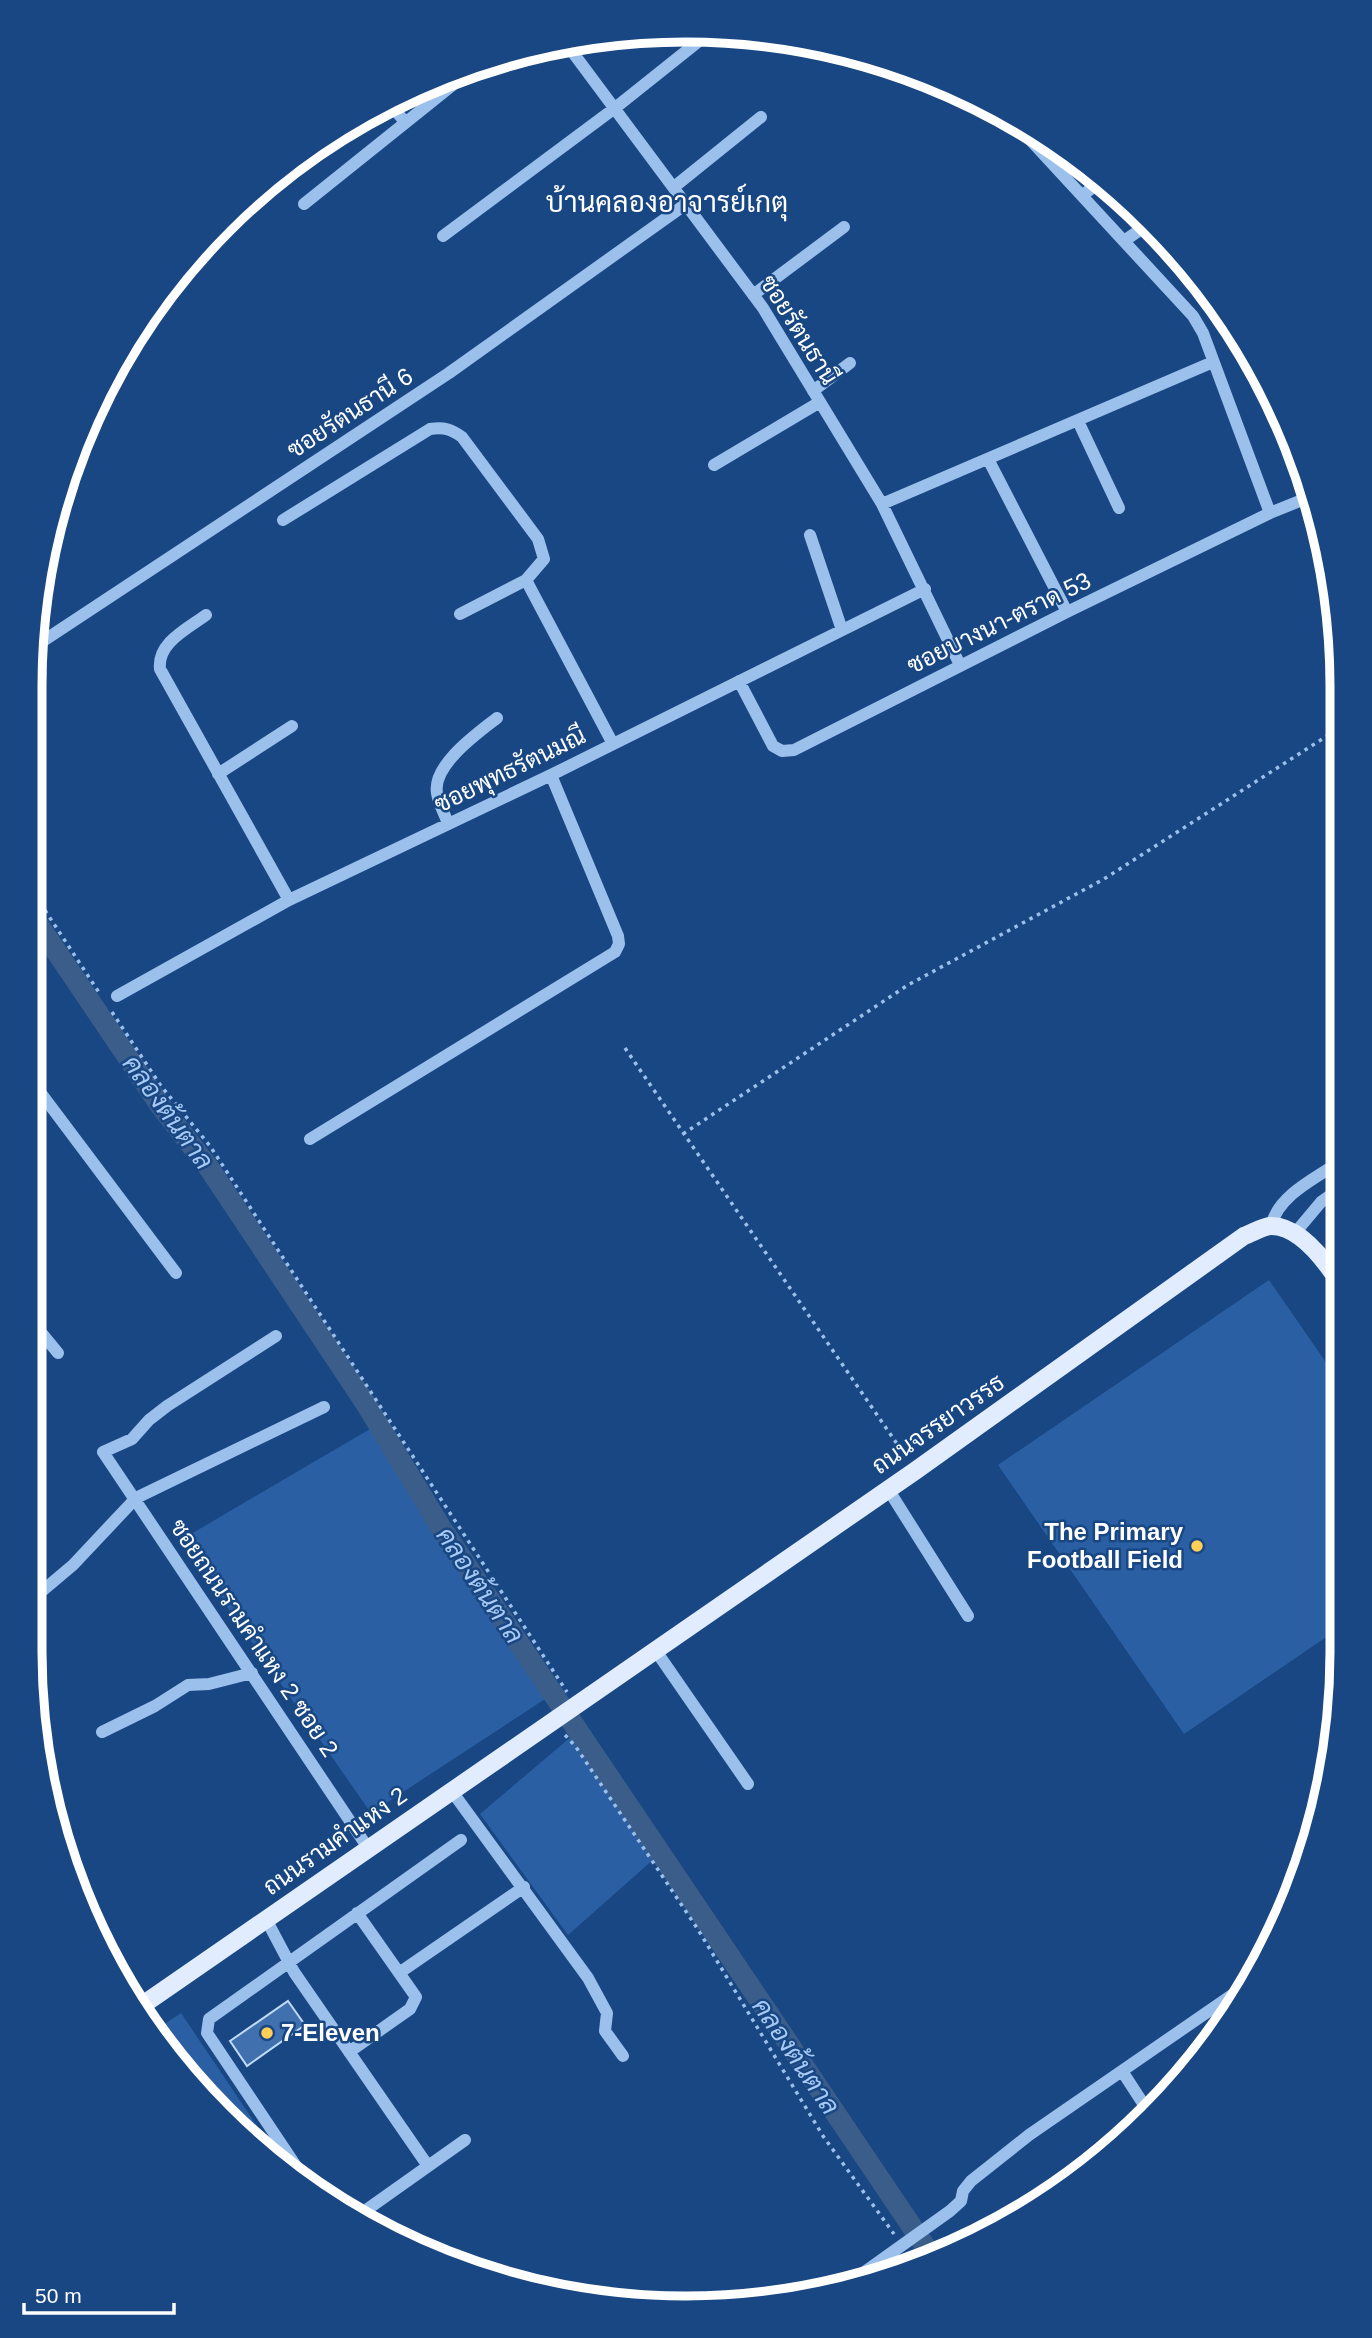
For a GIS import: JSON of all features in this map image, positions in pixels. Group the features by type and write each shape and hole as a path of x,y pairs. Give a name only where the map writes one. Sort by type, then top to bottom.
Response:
{"main road":[{"name":"ถนนจรรยาวรรธ","path":"555,1719 915,1471 1244,1236 1271,1226"},
{"path":"1271,1226 1295,1233 1319,1255 1330,1270"},
{"name":"ถนนรามคำแหง 2","path":"146,2002 555,1719"}],"street":[{"path":"443,236 697,42"},
{"name":"ซอยรัตนธานี","path":"573,52 753,295 882,504 960,665"},
{"path":"304,204 449,88"},
{"path":"396,111 405,122"},
{"path":"674,187 761,117"},
{"path":"1035,146 1193,316 1203,332 1270,513"},
{"path":"1082,196 1093,187"},
{"name":"ซอยรัตนธานี 6","path":"43,641 449,373 686,204"},
{"path":"753,295 844,227"},
{"path":"1124,241 1140,230"},
{"path":"882,504 1213,362"},
{"path":"714,465 817,397 850,363"},
{"path":"1078,421 1119,508"},
{"path":"283,520 416,436 441,427 452,430 462,438 538,539 544,559 526,580 460,614"},
{"path":"988,459 1067,612"},
{"name":"ซอยบางนา-ตราด 53","path":"739,681 773,746 782,751 794,750 1067,612 1302,500"},
{"path":"810,535 842,630"},
{"path":"526,580 613,744"},
{"name":"ซอยพุทธรัตนมณี","path":"117,996 289,900 551,775 925,589"},
{"path":"205,615 163,649 159,658 160,669 289,900"},
{"path":"448,824 437,793 437,780 466,743 497,718"},
{"path":"218,774 292,726"},
{"path":"310,1139 615,952 619,944 618,936 551,775"},
{"path":"42,1105 176,1273"},
{"path":"1271,1226 1274,1214 1287,1198 1330,1169"},
{"path":"1295,1233 1321,1202 1330,1196"},
{"path":"42,1334 58,1353"},
{"name":"ซอยถนนรามคำแหง 2 ซอย 2","path":"276,1336 167,1406 149,1420 132,1439 103,1452 368,1848"},
{"path":"42,1590 73,1565 136,1498 324,1406"},
{"path":"888,1489 968,1616"},
{"path":"656,1651 748,1784"},
{"path":"102,1732 155,1706 188,1685 209,1684 252,1673"},
{"path":"451,1790 524,1887 587,1979 607,2013 605,2031 623,2056"},
{"path":"294,2163 207,2033 209,2019 461,1840"},
{"path":"399,1973 524,1887"},
{"path":"349,2052 410,2009 415,1997 357,1913"},
{"path":"266,1919 288,1962 428,2166"},
{"path":"868,2269 950,2211 961,2201 963,2191 971,2181 1029,2135 1230,1995"},
{"path":"1122,2071 1144,2104"},
{"path":"365,2211 465,2140"}],"path":[{"path":"683,1134 908,985 1104,879 1330,734"},
{"path":"42,906 161,1086 210,1146 575,1706"},
{"path":"625,1048 915,1471"},
{"path":"555,1719 697,1928 823,2136 901,2246"}],"shaded area":[{"name":"The Primary Football Field","path":"1269,1280 1330,1368 1330,1634 1184,1734 998,1465"},
{"path":"370,1429 545,1699 371,1813 200,1568 191,1534"},
{"path":"572,1736 655,1858 568,1935 480,1814"},
{"path":"181,2013 267,2141 202,2077 162,2026"}],"building":[{"name":"7-Eleven","path":"288,2001 305,2025 247,2066 230,2041"}],"waterway":[{"name":"คลองต้นตาล","path":"42,930 160,1105 209,1168 366,1404 440,1526 927,2249"}],"place":[{"name":"The Primary Football Field","path":"1197,1546"},
{"name":"7-Eleven","path":"267,2033"}],"district":[{"name":"บ้านคลองอาจารย์เกตุ","path":"667,202"}]}
